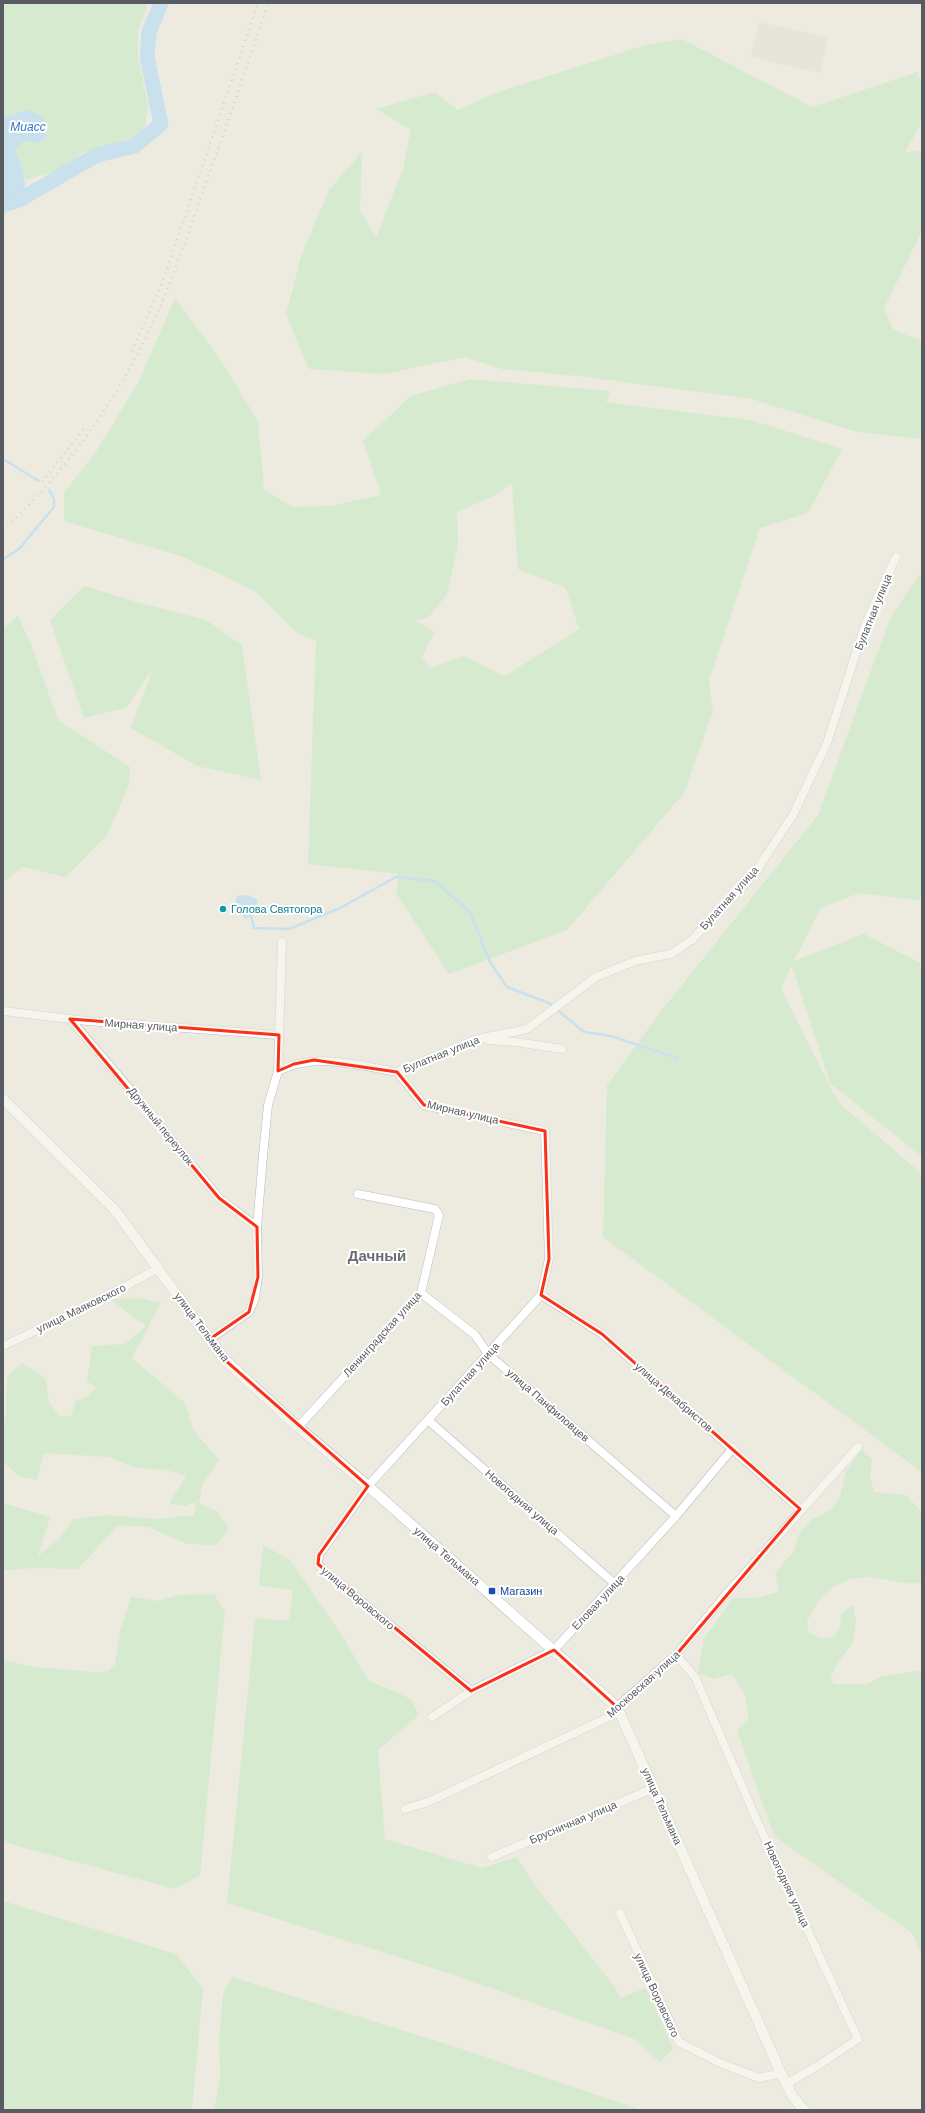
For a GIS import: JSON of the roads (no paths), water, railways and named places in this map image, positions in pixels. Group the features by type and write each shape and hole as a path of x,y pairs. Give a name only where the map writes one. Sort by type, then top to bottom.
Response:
{"street":[{"name":"Булатная улица","path":"398,1072 477,1039 527,1029 596,977 635,961 671,954 693,939 754,874 793,815 827,743 865,625 896,557"},
{"path":"210,1339 249,1312 255,1298 258,1277 257,1227 268,1105 278,1071 282,942"},
{"name":"Мирная улица","path":"3,1011 70,1019 279,1035"},
{"name":"Дружный переулок","path":"70,1019 219,1198 257,1227"},
{"path":"477,1039 516,1042 562,1049"},
{"path":"278,1071 294,1064 314,1060 398,1072"},
{"name":"Мирная улица","path":"398,1072 424,1105 545,1131"},
{"name":"улица Тельмана","path":"3,1099 115,1210 159,1268 224,1359 298,1427 368,1486 617,1707 786,2084 804,2110"},
{"name":"Булатная улица","path":"368,1486 429,1421 541,1295 549,1259 545,1131"},
{"name":"Ленинградская улица","path":"298,1427 421,1293 438,1215 435,1208 358,1194"},
{"name":"улица Маяковского","path":"3,1346 95,1302 159,1268"},
{"name":"улица Панфиловцев","path":"421,1293 475,1335 488,1354 676,1516"},
{"name":"улица Декабристов","path":"541,1295 602,1334 733,1448 800,1509"},
{"name":"Новогодняя улица","path":"429,1421 615,1584"},
{"name":"Московская улица","path":"405,1809 428,1802 611,1716 617,1707 676,1655 800,1509 858,1446"},
{"name":"Еловая улица","path":"432,1717 472,1691 554,1650 676,1516 733,1448"},
{"name":"улица Воровского","path":"368,1486 319,1555 318,1564 323,1570 472,1691"},
{"name":"Новогодняя улица","path":"676,1655 695,1677 758,1823 858,2039 819,2065 786,2084"},
{"name":"Брусничная улица","path":"492,1856 654,1788"},
{"name":"улица Воровского","path":"620,1913 679,2042 720,2063 759,2078 781,2073"}],"water":[{"name":"Миасс","path":"26,110 41,116 46,123 46,138 38,143 25,141 15,148 25,184 19,198 3,215 3,118"},
{"path":"247,895 258,900 251,916 245,919 235,905 237,896"}],"waterway":[{"name":"Миасс","path":"3,205 19,200 97,155 135,146 161,124 147,57 149,32 161,3"},
{"path":"3,459 39,481"},
{"path":"3,559 19,549 54,507 54,499 49,490"},
{"path":"251,916 254,928 289,929 340,908 396,877 434,881 470,912 490,962 507,987 549,1003 584,1032 611,1036 677,1058"}],"railway":[{"path":"132,351 163,281 258,3"},
{"path":"3,530 42,491 78,448 110,401 138,353 163,300 177,264 268,3"},
{"path":"42,482 85,427"}],"place":[{"name":"Голова Святогора","path":"223,909"},
{"name":"Магазин","path":"492,1591"}],"district":[{"name":"Дачный","path":"377,1256"}]}
